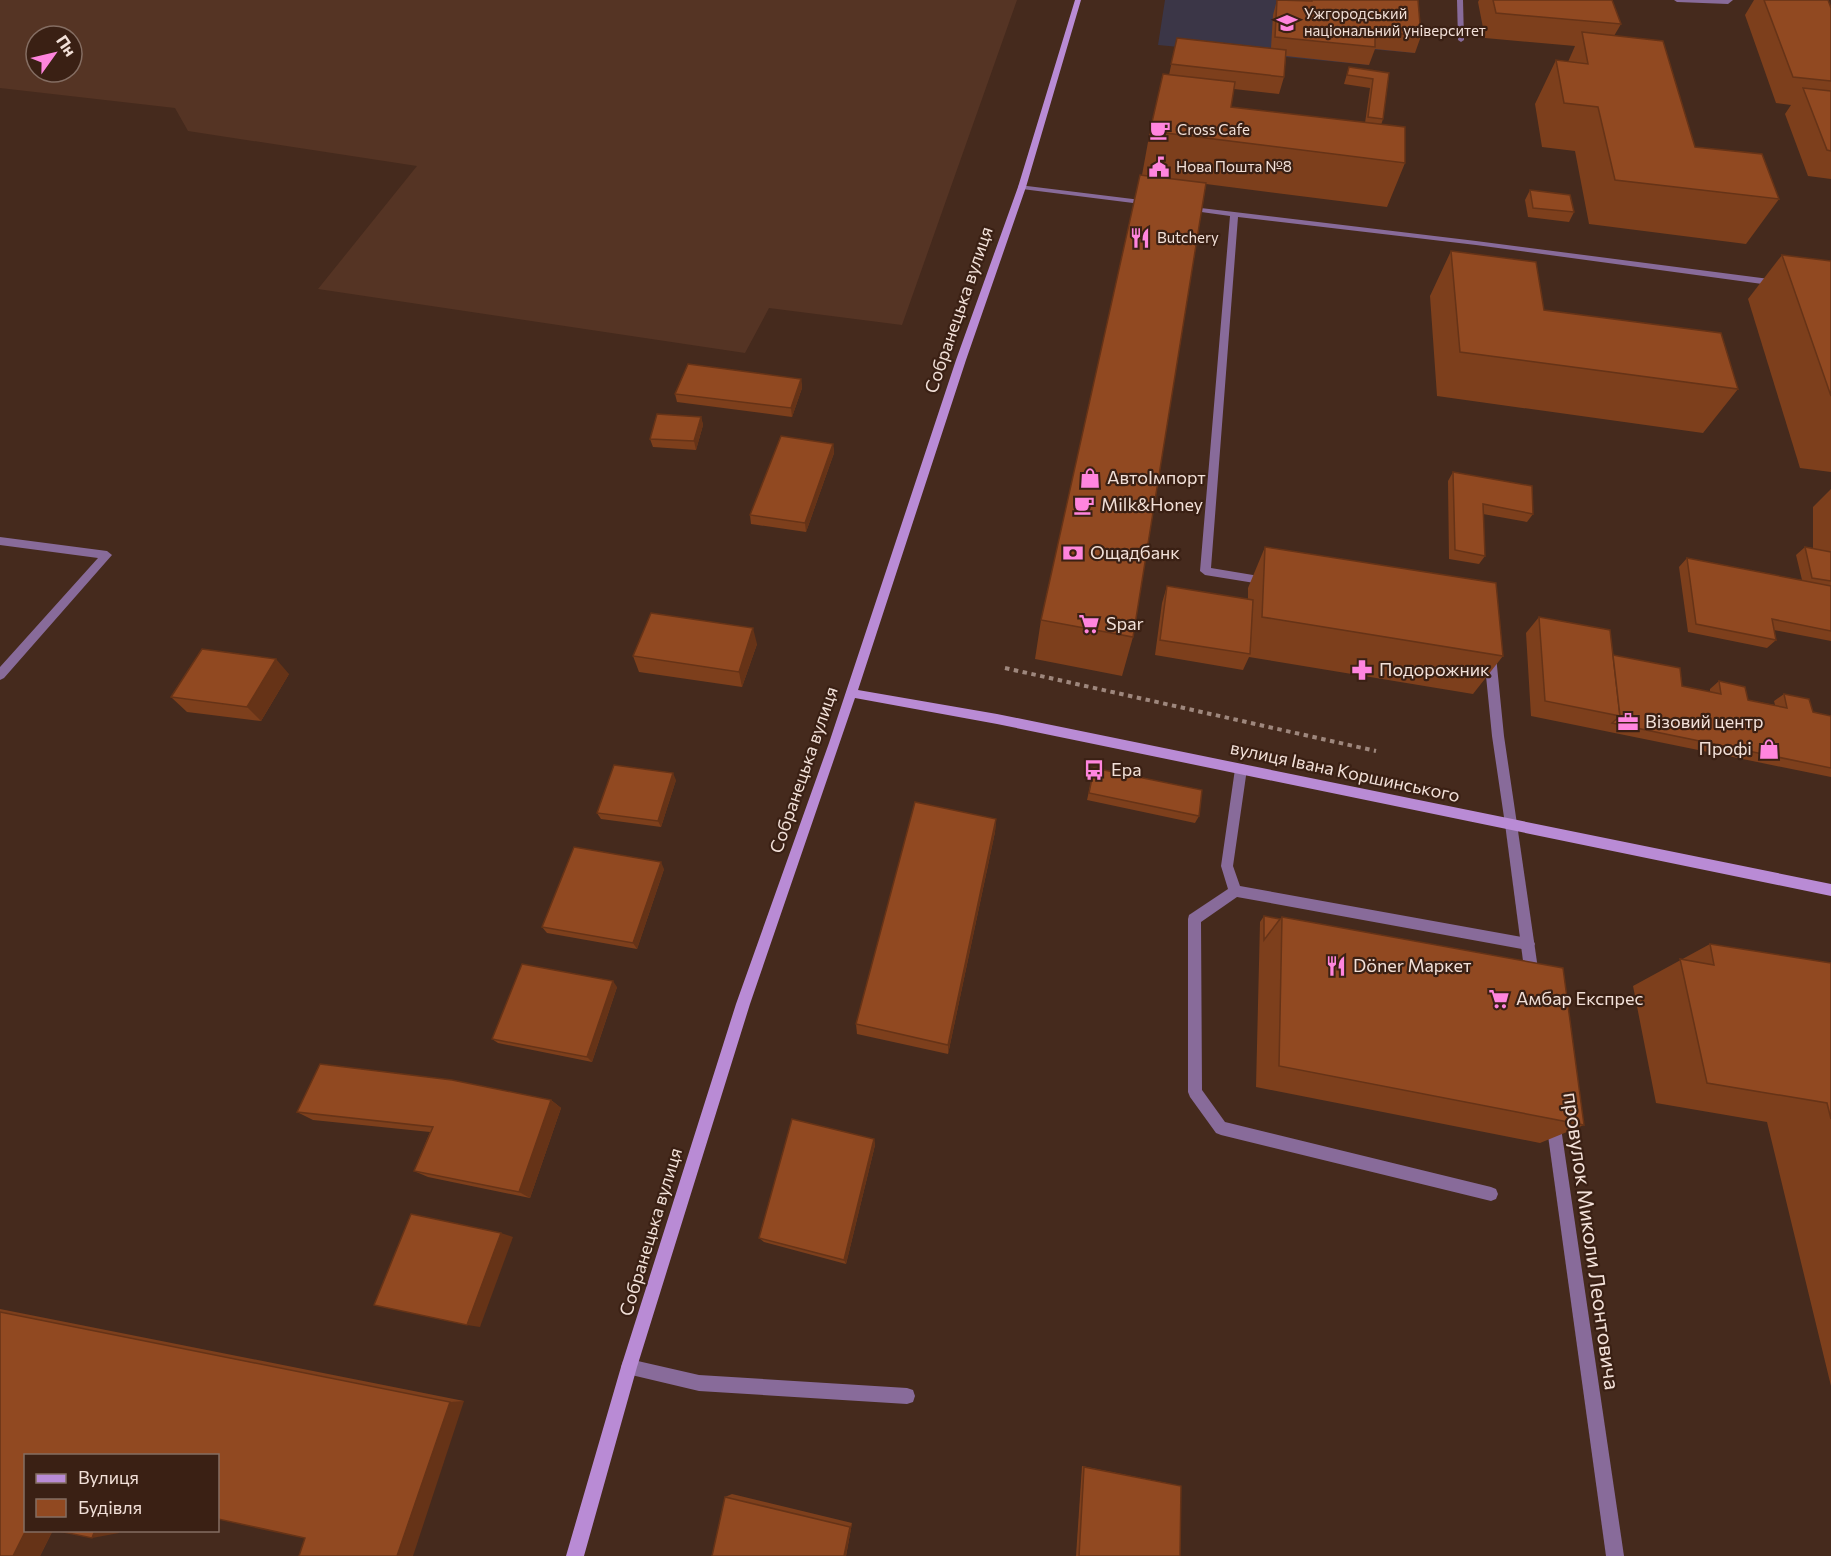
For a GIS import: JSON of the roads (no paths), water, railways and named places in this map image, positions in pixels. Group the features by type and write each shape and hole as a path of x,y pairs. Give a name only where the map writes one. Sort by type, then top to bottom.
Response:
{"main road":[{"name":"Собранецька вулиця","path":"575,1556 629,1368 743,1004 1022,187 1078,0"},
{"name":"вулиця Івана Коршинського","path":"851,693 997,719 1831,890"}],"street":[{"path":"1460,0 1461,40"},
{"path":"1677,0 1728,2 1730,0"},
{"path":"1022,187 1156,204"},
{"path":"1178,207 1488,244 1784,284"},
{"path":"1234,214 1205,571 1275,582"},
{"path":"0,541 107,555 0,675"},
{"path":"1489,648 1497,736 1534,991"},
{"path":"1235,891 1227,866 1241,769"},
{"path":"1491,1194 1221,1128 1195,1092 1194,919 1235,891 1528,944"},
{"name":"провулок Миколи Леонтовича","path":"1551,1108 1615,1556"},
{"path":"629,1368 699,1383 907,1396"}],"place":[{"name":"Ужгородський національний університет","path":"1287,23"},
{"name":"Cross Cafe","path":"1160,130"},
{"name":"Нова Пошта №8","path":"1159,167"},
{"name":"Butchery","path":"1140,238"},
{"name":"АвтоІмпорт","path":"1090,478"},
{"name":"Milk&Honey","path":"1084,505"},
{"name":"Ощадбанк","path":"1073,553"},
{"name":"Spar","path":"1089,624"},
{"name":"Подорожник","path":"1362,670"},
{"name":"Візовий центр","path":"1628,722"},
{"name":"Профі","path":"1769,749"},
{"name":"Ера","path":"1094,770"},
{"name":"Döner Маркет","path":"1336,966"},
{"name":"Амбар Експрес","path":"1499,999"}]}
